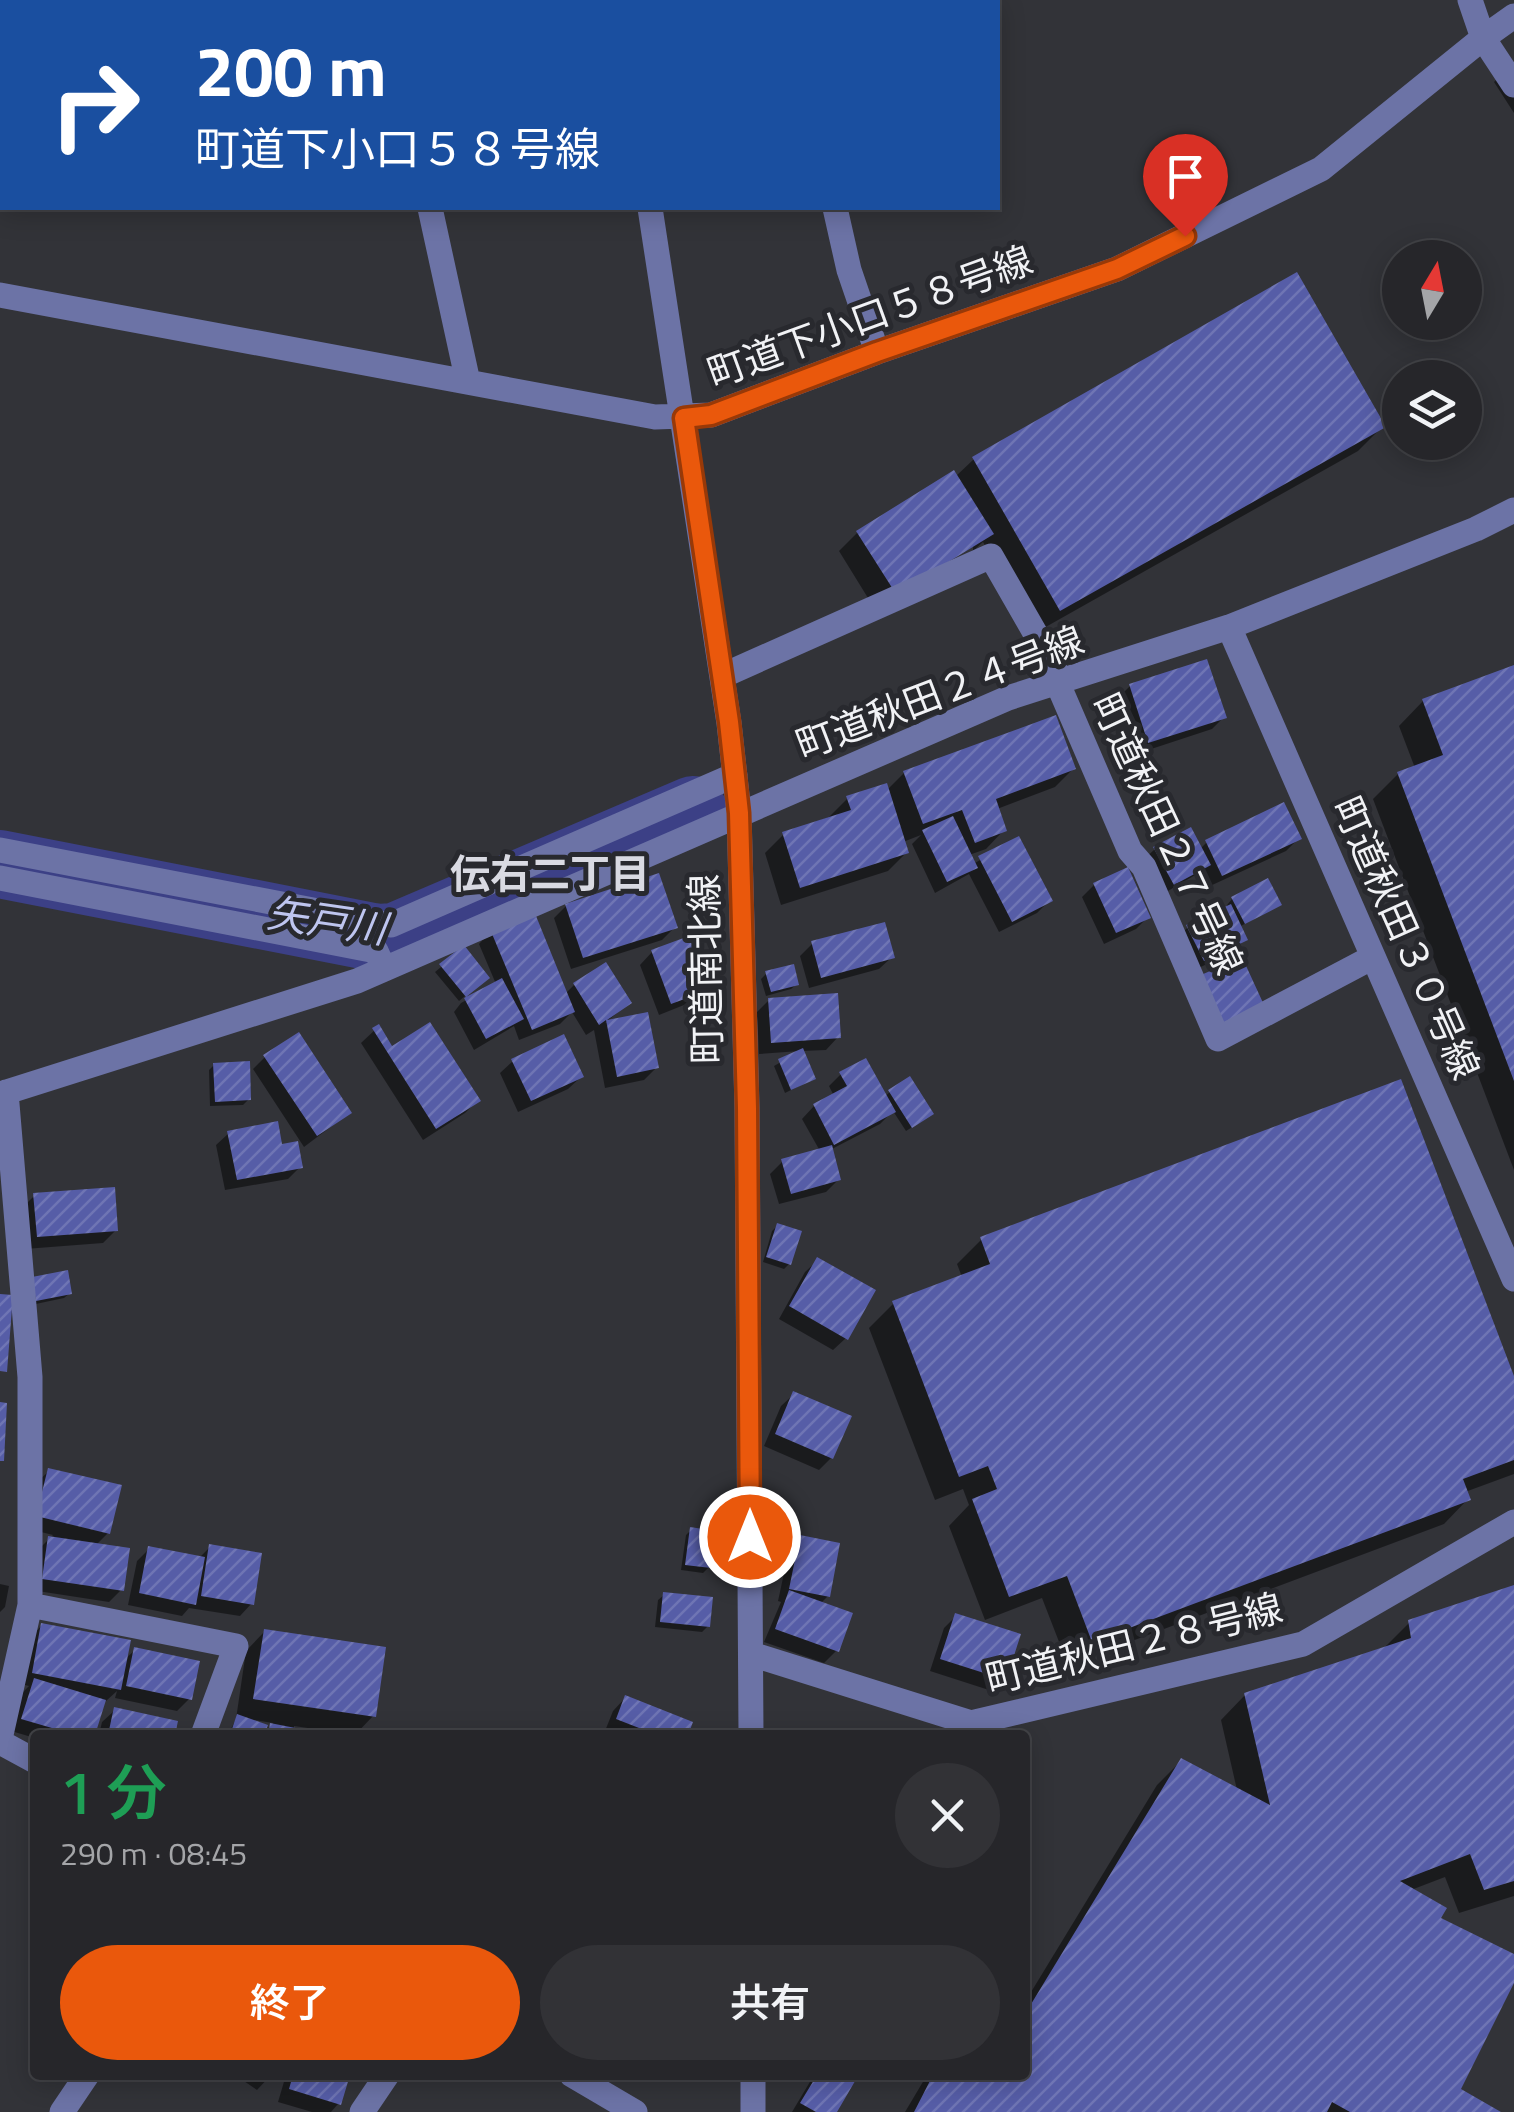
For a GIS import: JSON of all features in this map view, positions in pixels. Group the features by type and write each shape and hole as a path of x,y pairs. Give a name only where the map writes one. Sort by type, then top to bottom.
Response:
{"street":[{"path":"1470,0 1483,38 1514,85"},
{"name":"町道下小口５８号線","path":"0,295 655,417 711,415 877,352 1117,269 1321,169 1514,16"},
{"path":"430,210 468,382"},
{"name":"町道南北線","path":"650,210 722,676 739,813 747,1108 752,1730"},
{"path":"835,210 849,270 877,352"},
{"name":"町道秋田２４号線","path":"3,1093 384,969 1008,698 1228,627 1476,529 1514,510"},
{"name":"町道秋田２７号線","path":"722,676 990,556 1054,666 1058,684 1130,851 1144,866 1218,1038 1373,958"},
{"name":"町道秋田３０号線","path":"1228,627 1514,1279"},
{"path":"0,850 392,925 735,775"},
{"path":"0,878 376,951 384,969"},
{"path":"3,1093 30,1377 30,1605 0,1740 30,1758"},
{"name":"町道秋田２８号線","path":"751,1654 970,1722 1303,1644 1514,1522"},
{"path":"30,1605 236,1646 206,1730"},
{"path":"62,2112 83,2080"},
{"path":"362,2112 384,2080"},
{"path":"580,2080 634,2112"},
{"path":"752,2080 752,2112"}],"building":[{"path":"1297,272 1382,420 1382,429 1060,611 972,457"},
{"path":"954,470 994,534 896,594 856,531"},
{"path":"1207,659 1227,718 1148,743 1129,684"},
{"path":"1514,665 1514,1081 1397,772 1443,755 1422,699"},
{"path":"1056,715 1076,769 996,799 1007,831 975,843 962,810 923,824 903,771"},
{"path":"887,783 909,853 800,888 782,832 851,810 846,796"},
{"path":"1284,802 1302,839 1222,876 1205,840"},
{"path":"953,816 978,868 947,882 922,830"},
{"path":"1191,827 1211,865 1174,885 1153,847"},
{"path":"1019,836 1053,901 1012,922 978,856"},
{"path":"1128,867 1151,918 1116,933 1093,883"},
{"path":"659,873 678,928 583,958 565,904"},
{"path":"1268,878 1282,905 1245,924 1231,897"},
{"path":"1231,904 1248,940 1204,961 1186,925"},
{"path":"534,911 575,1012 532,1030 490,929"},
{"path":"885,922 895,958 821,978 811,941"},
{"path":"689,936 709,990 671,1004 651,950"},
{"path":"464,945 490,978 466,997 439,964"},
{"path":"1242,957 1264,1005 1223,1024 1201,975"},
{"path":"606,962 632,1003 607,1020 648,1012 659,1068 617,1077 606,1020 599,1025 573,983"},
{"path":"794,964 799,985 771,992 765,971"},
{"path":"502,978 524,1019 486,1039 464,998"},
{"path":"838,993 841,1038 771,1043 768,998"},
{"path":"430,1022 481,1101 436,1129 372,1028 379,1024 392,1046"},
{"path":"299,1032 352,1113 317,1136 263,1055"},
{"path":"564,1034 584,1077 531,1101 511,1059"},
{"path":"803,1048 816,1079 791,1090 778,1059"},
{"path":"866,1058 896,1112 834,1145 813,1104 847,1086 839,1072"},
{"path":"250,1061 251,1100 215,1102 213,1063"},
{"path":"910,1076 934,1114 912,1128 888,1090"},
{"path":"1401,1079 1514,1376 1514,1460 1463,1479 1471,1500 1092,1642 1067,1576 1009,1597 972,1499 997,1489 988,1466 959,1477 892,1301 990,1264 980,1237"},
{"path":"278,1121 282,1144 298,1141 303,1168 237,1180 227,1131"},
{"path":"832,1145 841,1180 791,1194 781,1159"},
{"path":"115,1187 118,1231 37,1237 33,1193"},
{"path":"777,1223 802,1231 791,1265 766,1257"},
{"path":"817,1257 876,1290 848,1340 789,1306"},
{"path":"68,1270 72,1294 36,1301 32,1277"},
{"path":"0,1294 13,1295 7,1372 0,1371"},
{"path":"793,1391 852,1416 833,1459 775,1434"},
{"path":"0,1402 7,1403 4,1461 0,1461"},
{"path":"48,1468 122,1485 110,1534 36,1516"},
{"path":"690,1527 716,1531 711,1568 685,1565"},
{"path":"800,1535 840,1543 830,1597 789,1589"},
{"path":"48,1536 130,1548 124,1591 42,1579"},
{"path":"209,1544 262,1553 254,1605 201,1596"},
{"path":"148,1546 205,1557 196,1605 139,1593"},
{"path":"1514,1585 1514,1881 1484,1890 1470,1854 1400,1881 1447,1908 1441,1918 1514,1954 1514,1983 1461,2089 1501,2112 1350,2112 1332,2102 1327,2112 914,2112 930,2080 1030,2080 1030,2006 1181,1758 1270,1805 1244,1693 1411,1638 1408,1620"},
{"path":"789,1590 853,1613 839,1652 775,1629"},
{"path":"663,1592 713,1597 710,1627 660,1622"},
{"path":"955,1613 1021,1634 1006,1680 940,1659"},
{"path":"41,1623 131,1640 121,1690 32,1673"},
{"path":"264,1629 386,1647 376,1717 253,1699"},
{"path":"134,1647 200,1661 192,1700 126,1686"},
{"path":"34,1678 106,1700 97,1730 59,1730 21,1719"},
{"path":"625,1695 693,1722 690,1730 644,1730 616,1719"},
{"path":"114,1707 178,1721 176,1730 109,1730"},
{"path":"237,1714 268,1725 266,1730 232,1730"},
{"path":"270,1723 306,1730 269,1730"},
{"path":"292,2080 348,2080 341,2105 289,2089"},
{"path":"814,2080 856,2080 837,2112 816,2112 800,2103"}],"waterway":[{"name":"矢戸川","path":"0,864 378,938 395,937 693,810"}],"district":[{"name":"伝右二丁目","path":"550,874"}],"route":[{"path":"750,1537 747,1108 739,813 684,418 711,415 877,352 1117,269 1185,236"}]}
